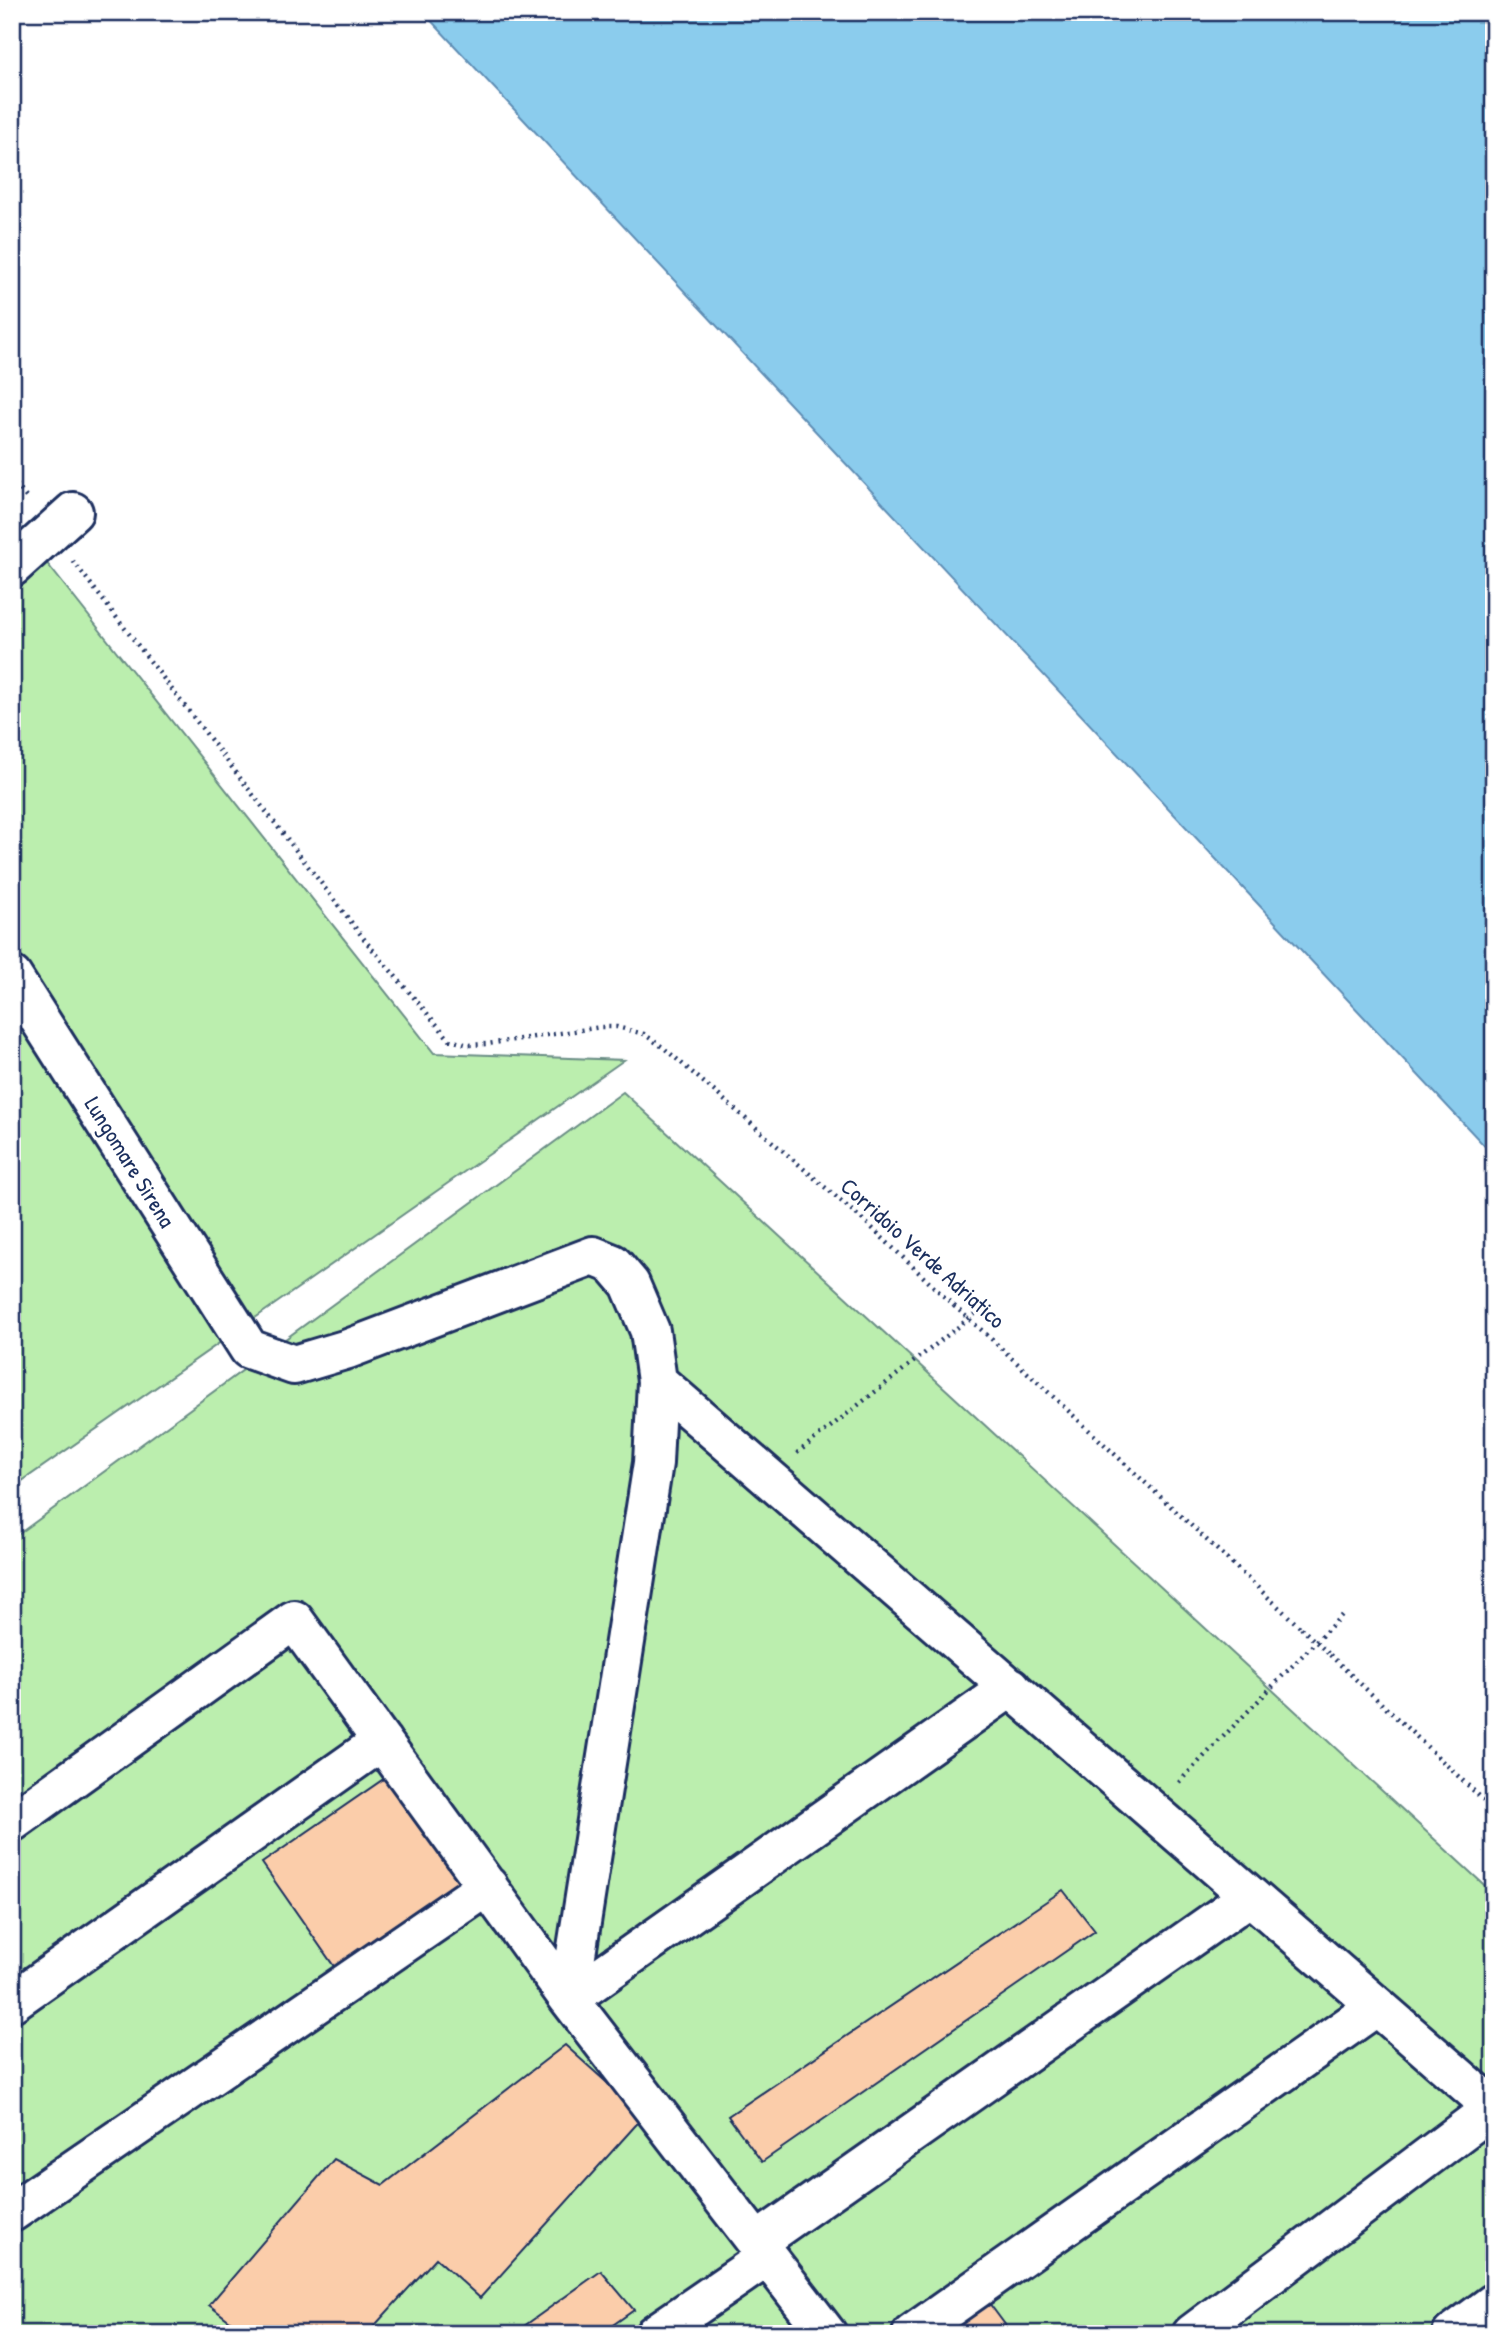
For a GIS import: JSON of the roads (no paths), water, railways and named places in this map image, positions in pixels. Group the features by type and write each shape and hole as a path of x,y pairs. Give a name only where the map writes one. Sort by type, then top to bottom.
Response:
{"lane":[{"path":"12,567 62,522"},
{"name":"Lungomare Sirena","path":"12,976 249,1349 294,1365 348,1349 593,1256 613,1264 630,1284 650,1331 657,1381"},
{"path":"657,1381 1494,2108 1192,2334"},
{"path":"569,1999 653,1463 657,1381"},
{"path":"12,1822 294,1620 569,1999 827,2334"},
{"path":"569,1999 1011,1687"},
{"path":"12,2002 382,1741"},
{"path":"12,2212 488,1886"},
{"path":"655,2334 762,2249 1251,1896"},
{"path":"912,2334 1377,2006"},
{"path":"1452,2334 1494,2303"}],"water":[{"path":"423,12 1494,12 1494,1156"}]}
